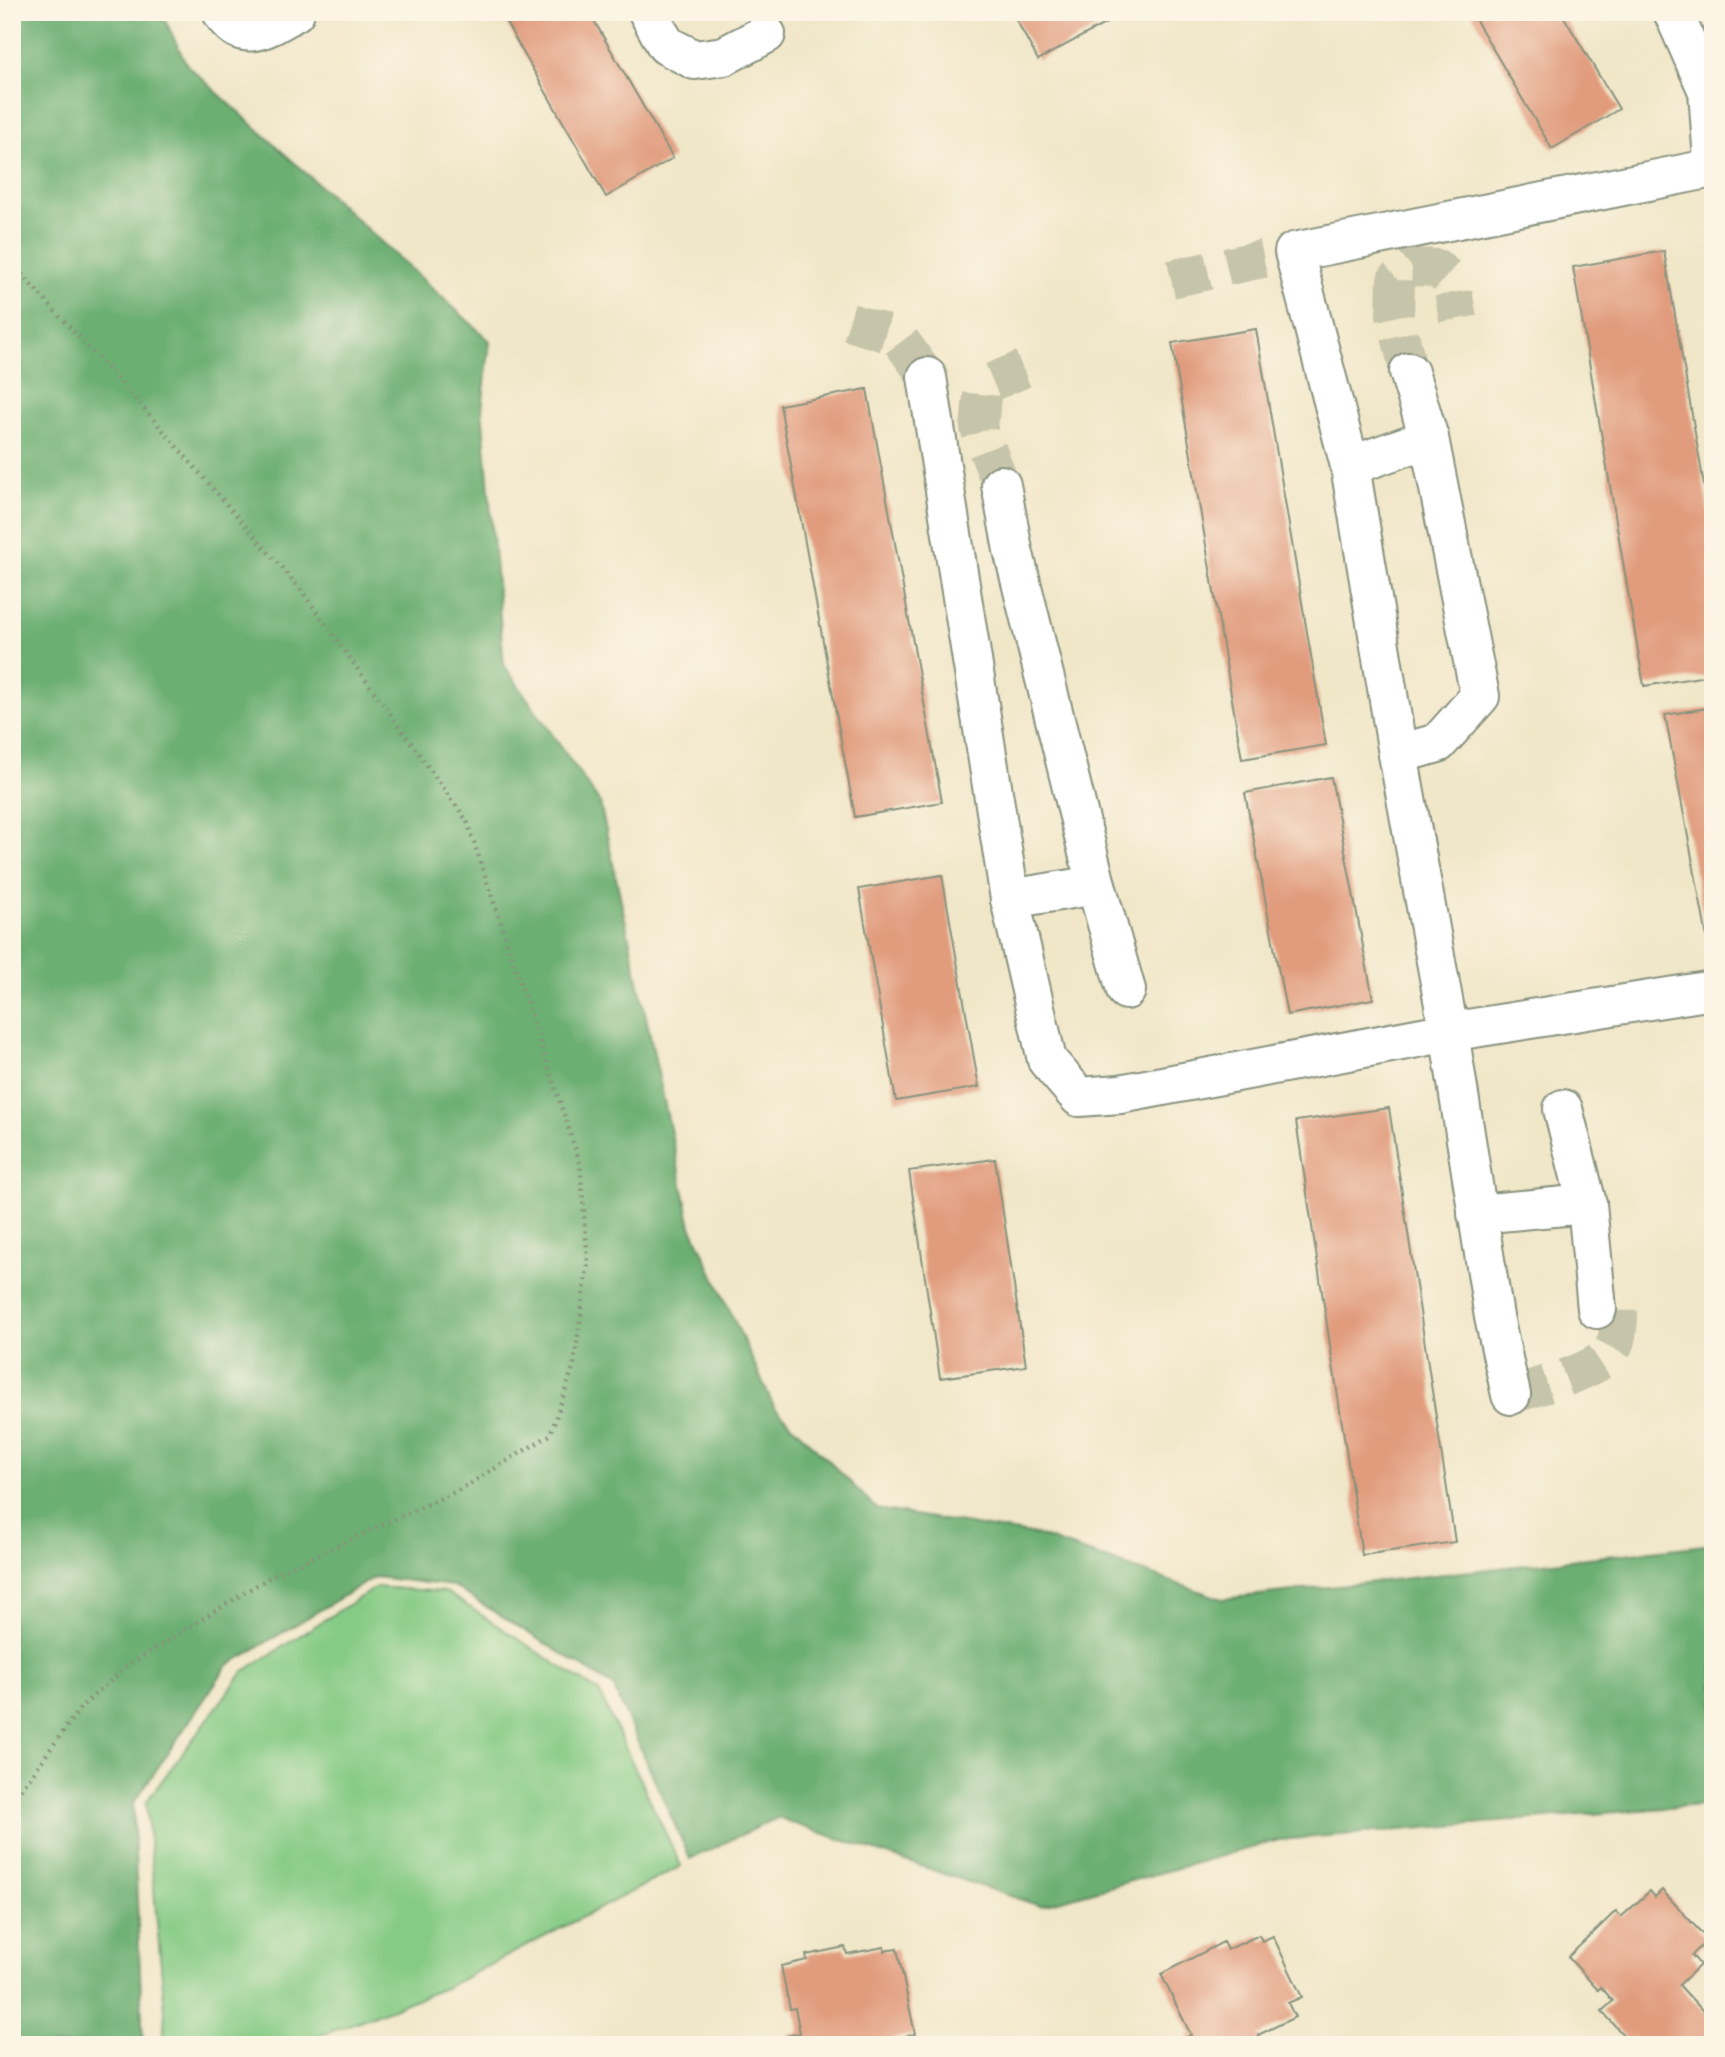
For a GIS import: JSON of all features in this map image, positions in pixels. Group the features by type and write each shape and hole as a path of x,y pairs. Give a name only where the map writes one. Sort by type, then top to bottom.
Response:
{"lane":[{"path":"222,12 230,26 246,32 264,29 295,12"},
{"path":"648,12 666,45 695,60 724,56 766,34"},
{"path":"1673,12 1708,91 1713,161"},
{"path":"1511,1395 1494,1317 1449,1032 1398,754 1350,466 1294,252 1713,168"},
{"path":"1398,754 1438,743 1480,696 1429,438 1409,372"},
{"path":"927,376 1010,899 1047,1060 1079,1097 1120,1094 1449,1032 1713,990"},
{"path":"1350,466 1429,438"},
{"path":"1001,485 1013,550 1096,886 1126,990"},
{"path":"1010,899 1096,886"},
{"path":"1563,1109 1587,1204 1597,1310"},
{"path":"1477,1214 1587,1204"}],"path":[{"path":"12,264 139,403 300,590 467,821 580,1163 588,1262 574,1365 550,1435 461,1489 273,1575 127,1666 81,1707 12,1802"}],"green space":[{"path":"12,12 161,12 187,65 490,341 482,409 504,665 600,803 691,1226 774,1407 877,1509 1036,1535 1222,1599 1713,1544 1713,1804 1279,1840 1040,1906 777,1818 690,1859 613,1686 453,1586 375,1577 227,1666 133,1804 143,2045 12,2045"},
{"path":"376,1587 446,1592 599,1692 681,1866 445,1988 296,2045 163,2045 165,2011 146,1802 243,1672"}],"building":[{"path":"500,12 589,12 673,158 606,197"},
{"path":"1012,12 1108,12 1112,20 1038,60"},
{"path":"1471,12 1561,12 1619,109 1552,149"},
{"path":"1664,251 1713,538 1713,675 1644,686 1573,267"},
{"path":"1256,329 1326,745 1242,759 1172,343"},
{"path":"867,389 942,802 855,817 780,405"},
{"path":"1713,707 1713,936 1707,937 1665,715"},
{"path":"1331,777 1373,999 1287,1015 1245,793"},
{"path":"942,875 979,1087 896,1101 859,889"},
{"path":"1389,1108 1455,1542 1362,1555 1296,1121"},
{"path":"995,1159 1026,1366 940,1378 909,1171"},
{"path":"1662,1890 1708,1940 1692,1955 1700,1965 1679,1985 1713,2022 1713,2045 1632,2045 1602,2011 1613,2001 1601,1987 1598,1990 1568,1957 1616,1911 1621,1917 1650,1891 1655,1897"},
{"path":"1259,1935 1262,1941 1273,1936 1302,1997 1288,2003 1295,2017 1258,2035 1262,2045 1191,2045 1187,2037 1191,2035 1161,1974 1223,1942 1227,1950"},
{"path":"845,1947 847,1954 884,1947 884,1951 897,1949 915,2034 888,2040 889,2045 788,2045 786,2036 800,2033 795,2008 790,2009 781,1966 807,1960 806,1955"}],"tunnel":[{"path":"1171,279 1294,252"},
{"path":"1409,372 1395,315 1396,280 1412,267 1437,268 1451,280 1458,319"},
{"path":"849,322 898,337 927,377"},
{"path":"1001,485 979,428 983,386 1023,369"},
{"path":"1511,1395 1548,1384 1600,1362 1615,1344 1619,1303"}]}
